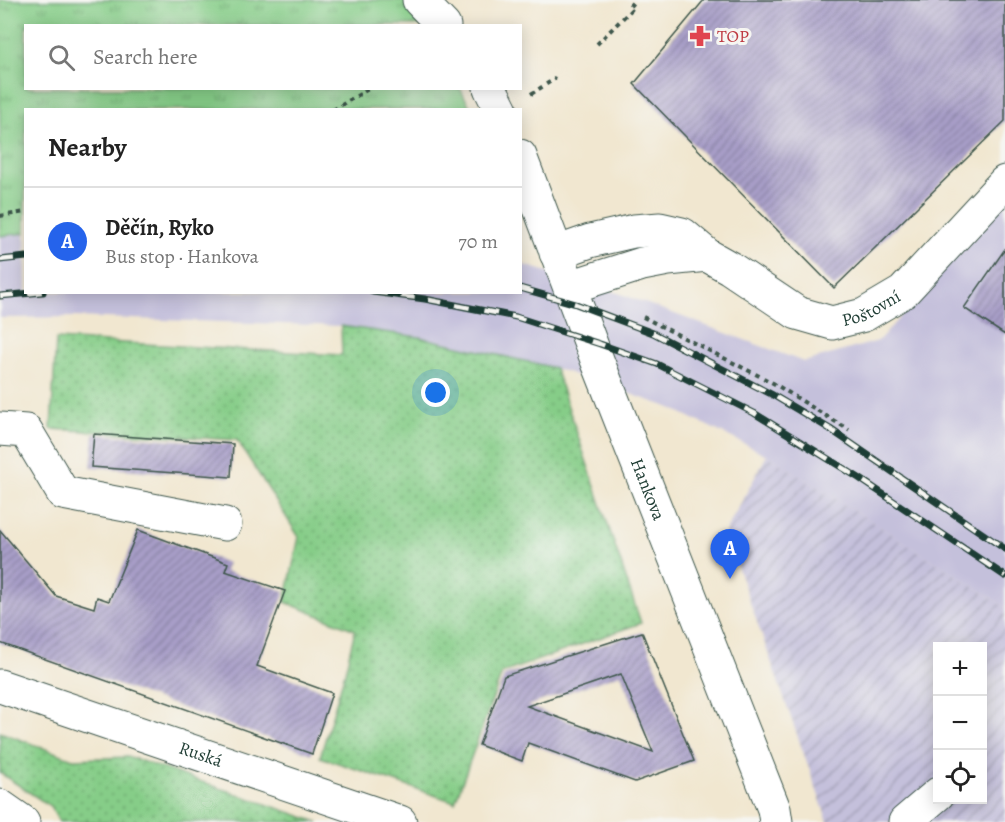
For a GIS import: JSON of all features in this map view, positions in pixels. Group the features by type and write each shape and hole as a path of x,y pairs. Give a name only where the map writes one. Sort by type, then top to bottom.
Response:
{"street":[{"path":"419,0 442,24"},
{"path":"445,0 453,24"},
{"path":"491,90 500,108"},
{"name":"Hankova","path":"522,161 598,365 774,809 776,822"},
{"name":"Poštovní","path":"556,253 590,241 634,231 660,229 682,234 707,255 797,313 832,323 864,315 903,291 1005,182"},
{"path":"570,287 642,264 707,255"},
{"path":"0,429 26,431 63,493 225,524"},
{"name":"Ruská","path":"0,686 400,822"},
{"path":"905,822 933,798"},
{"path":"0,807 23,822"}],"path":[{"path":"597,44 634,8 626,0"},
{"path":"530,95 556,78"},
{"path":"336,108 367,90"},
{"path":"0,216 24,212"},
{"path":"643,317 773,383 849,430"}],"shaded area":[{"path":"1005,203 1005,608 767,455 671,408 555,368 420,337 341,326 73,317 0,318 0,236 24,233 24,294 522,294 522,264 621,294 804,362 878,341"},
{"path":"767,455 1005,608 1005,822 828,822 725,532"}],"green space":[{"path":"0,0 410,0 424,24 24,24 24,90 461,90 470,108 24,108 24,233 0,236"},
{"path":"341,326 419,337 555,368 641,623 502,673 455,802 320,757 355,630 285,602 299,537 237,440 51,429 56,339 342,355"},
{"path":"0,732 73,759 130,757 318,822 59,822 50,806 0,773"}],"building":[{"path":"704,0 1005,0 1005,121 834,288 634,84"},
{"path":"1005,249 1005,335 964,308"},
{"path":"94,434 233,444 231,477 91,467"},
{"path":"0,530 56,596 94,608 97,597 109,601 138,530 228,563 225,571 285,591 257,666 332,693 312,754 0,643"},
{"path":"642,632 694,761 635,782 528,743 522,761 479,745 504,676","holes":["621,674 653,752 527,706"]}],"railway":[{"path":"0,260 24,257"},
{"path":"522,289 576,304 653,333 771,394 830,429 1005,549"},
{"path":"0,296 24,294"},
{"path":"388,294 516,317 657,364 754,413 859,478 1005,576"}],"place":[{"name":"TOP","path":"700,36"},
{"name":"Děčín, Ryko","path":"730,579"}]}
